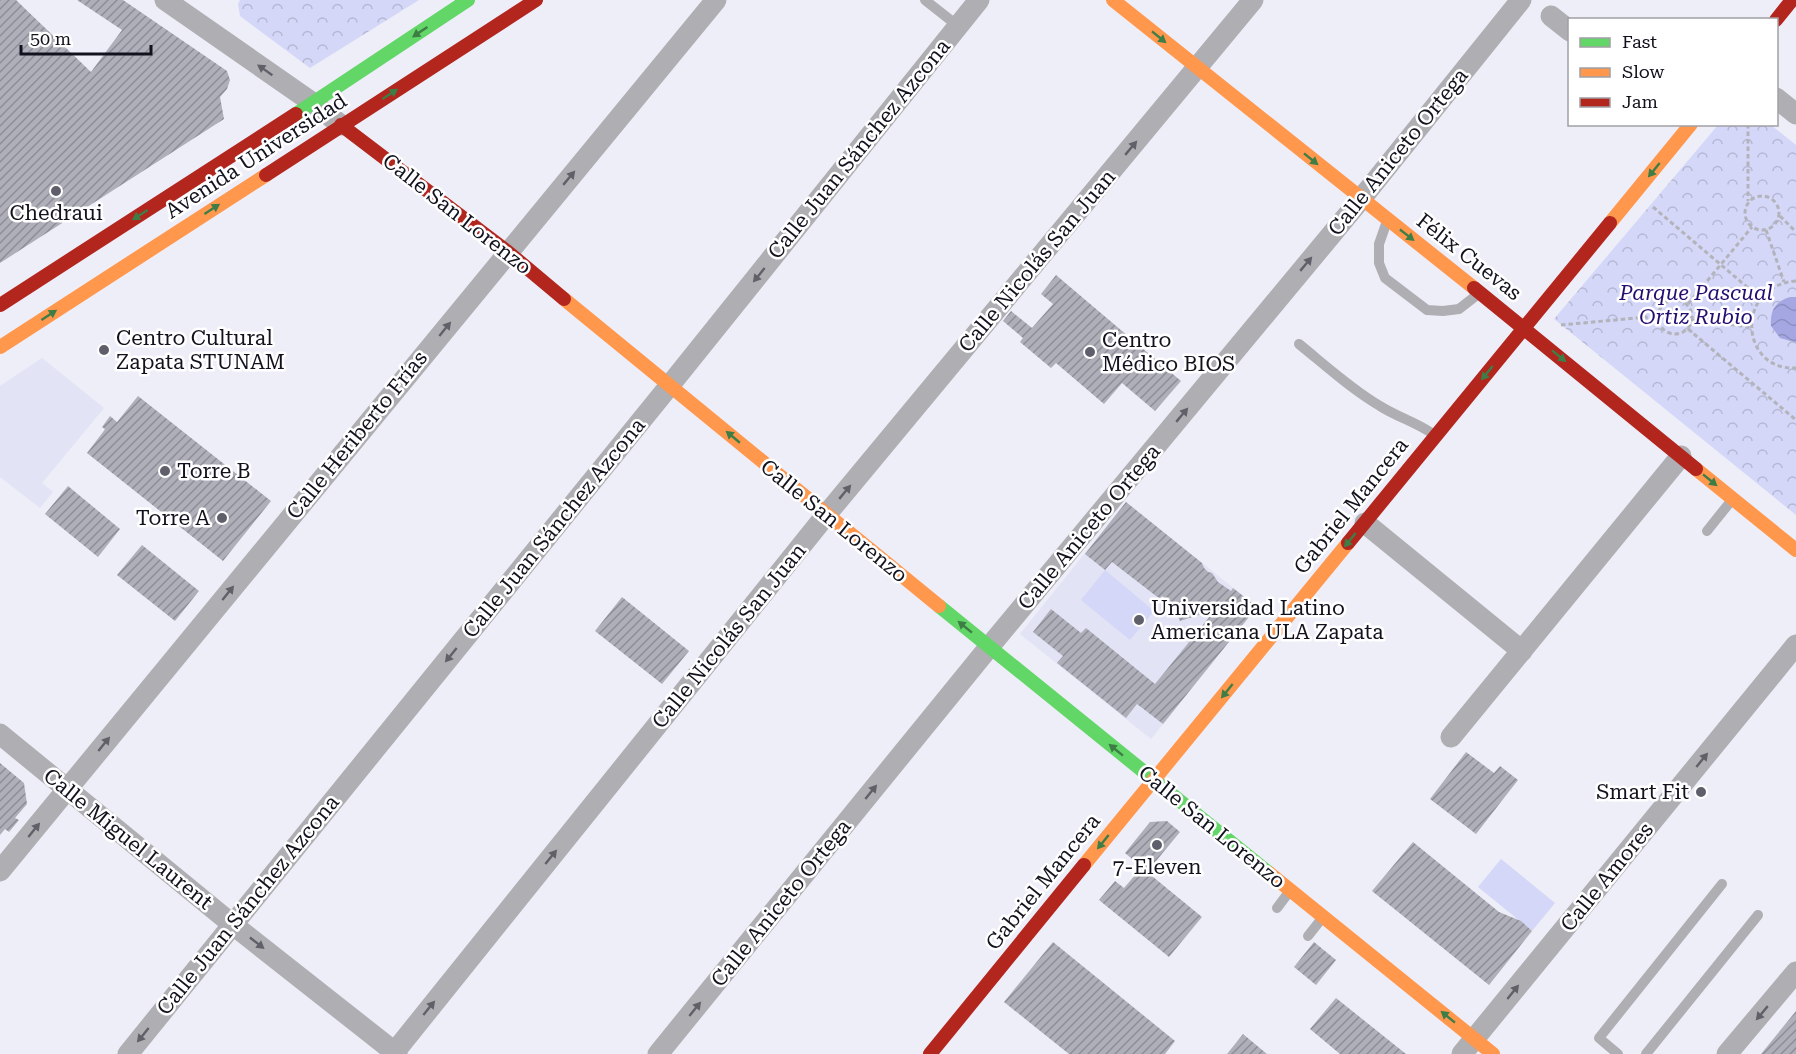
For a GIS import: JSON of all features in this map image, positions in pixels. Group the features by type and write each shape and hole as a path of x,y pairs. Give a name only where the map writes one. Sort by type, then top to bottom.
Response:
{"main road":[{"name":"Avenida Universidad","path":"0,305 468,0"},
{"name":"Avenida Universidad","path":"0,347 536,0"},
{"name":"Félix Cuevas","path":"1113,0 1524,328 1796,550"},
{"path":"1778,18 1792,0"},
{"name":"Calle San Lorenzo","path":"341,125 508,252 826,515 1290,890 1468,1046 1493,1054"},
{"name":"Gabriel Mancera","path":"930,1054 1635,192 1686,126"}],"street":[{"name":"Calle Heriberto Frías","path":"0,871 716,0"},
{"name":"Calle Juan Sánchez Azcona","path":"128,1054 979,0"},
{"name":"Calle Nicolás San Juan","path":"395,1053 826,515 1253,0"},
{"name":"Calle Aniceto Ortega","path":"658,1054 989,647 1361,199 1521,0"},
{"name":"Calle San Lorenzo","path":"178,4 341,125"},
{"path":"1551,16 1568,30"},
{"path":"1778,100 1796,114"},
{"path":"1451,737 1681,456"},
{"path":"1365,523 1522,651"},
{"name":"Calle Amores","path":"1468,1046 1796,645"},
{"name":"Calle Miguel Laurent","path":"0,734 232,924 395,1053"},
{"path":"1727,1054 1796,972"}],"lane":[{"path":"925,0 958,26"},
{"path":"1388,220 1379,244 1378,263 1385,278 1427,310 1459,309 1480,293"},
{"path":"1299,344 1366,398 1416,423 1436,436"},
{"path":"1707,531 1733,498"},
{"path":"1618,1054 1599,1038 1722,884"},
{"path":"1277,908 1290,890"},
{"path":"1646,1054 1758,915"},
{"path":"1308,936 1323,917"}],"path":[{"path":"1748,126 1748,202 1745,218 1752,227 1767,230 1775,224 1779,216 1778,205 1769,197 1758,196 1748,202"},
{"path":"1635,192 1760,298"},
{"path":"1779,216 1796,232"},
{"path":"1687,304 1752,227"},
{"path":"1767,230 1784,282"},
{"path":"1796,281 1784,282 1771,288 1760,298 1752,317 1751,327 1755,342 1763,355 1775,364 1796,368"},
{"path":"1672,300 1683,301 1687,304 1691,309 1693,320 1688,329 1679,334 1669,333 1661,327 1658,316 1662,306 1672,300"},
{"path":"1553,326 1658,316"},
{"path":"1693,320 1751,327"},
{"path":"1688,329 1796,420"}],"shaded area":[{"path":"42,358 104,408 42,483 53,492 40,508 0,477 0,386"},
{"name":"Universidad Latino Americana ULA Zapata","path":"1126,502 1257,607 1151,739 1020,634"}],"green space":[{"path":"240,0 419,0 310,68 240,16 238,4"},
{"name":"Parque Pascual Ortiz Rubio","path":"1717,126 1772,126 1796,145 1796,515 1554,319"},
{"path":"1105,570 1154,611 1130,640 1081,600"},
{"path":"1501,859 1555,903 1532,931 1478,887"}],"water":[{"path":"1790,297 1796,297 1796,342 1780,338 1771,326 1771,315 1775,307"}],"building":[{"name":"Chedraui","path":"0,0 16,0 91,72 122,30 77,0 123,0 227,71 230,80 227,89 220,97 224,119 0,263"},
{"name":"Centro Médico BIOS","path":"1056,275 1181,381 1155,411 1122,383 1104,404 1056,363 1051,368 1020,342 1023,338 1003,321 1011,311 1032,328 1053,304 1041,294"},
{"path":"138,396 271,501 223,561 87,453 105,429 102,427 110,416 117,422"},
{"path":"68,486 120,529 98,557 45,514"},
{"name":"Universidad Latino Americana ULA Zapata","path":"1126,502 1202,563 1218,582 1231,591 1233,588 1257,607 1163,724 1137,704 1126,718 1057,663 1063,656 1033,632 1051,609 1081,633 1086,628 1155,684 1215,610 1180,621 1174,607 1162,596 1160,599 1112,562 1105,570 1085,554"},
{"name":"Torre A","path":"142,545 199,591 175,621 117,575"},
{"path":"622,597 689,651 662,684 595,631"},
{"path":"1466,752 1494,773 1500,766 1518,780 1476,834 1430,799"},
{"path":"0,763 24,783 27,804 15,818 19,820 9,832 5,829 0,835"},
{"path":"1167,821 1180,832 1147,872 1202,917 1169,957 1099,900 1115,881 1124,888 1142,867 1125,853 1150,822"},
{"path":"1413,842 1499,912 1521,921 1532,931 1489,985 1372,891"},
{"path":"1053,942 1175,1041 1165,1054 1069,1054 1004,1002"},
{"path":"1314,942 1336,960 1316,985 1294,967"},
{"path":"1336,998 1406,1054 1340,1054 1310,1029"},
{"path":"1796,1011 1796,1054 1761,1054"},
{"path":"1243,1034 1267,1054 1227,1054"}],"traffic: fast":[{"path":"296,114 468,0"},
{"path":"939,606 1269,873"}],"traffic: slow":[{"path":"1113,0 1474,288"},
{"path":"1610,223 1689,126"},
{"path":"0,347 266,175"},
{"path":"564,299 939,606"},
{"path":"1696,469 1796,550"},
{"path":"1084,865 1348,543"},
{"path":"1269,873 1493,1054"}],"traffic: jam":[{"path":"266,175 536,0"},
{"path":"1778,18 1792,0"},
{"path":"0,305 296,114"},
{"path":"341,125 508,252 564,299"},
{"path":"1348,543 1610,223"},
{"path":"1474,288 1696,469"},
{"path":"930,1054 1084,865"}],"place":[{"name":"Chedraui","path":"56,191"},
{"name":"Centro Cultural Zapata STUNAM","path":"104,350"},
{"name":"Centro Médico BIOS","path":"1090,352"},
{"name":"Torre B","path":"165,471"},
{"name":"Torre A","path":"222,518"},
{"name":"Universidad Latino Americana ULA Zapata","path":"1139,620"},
{"name":"Smart Fit","path":"1701,792"},
{"name":"7-Eleven","path":"1157,845"}]}
